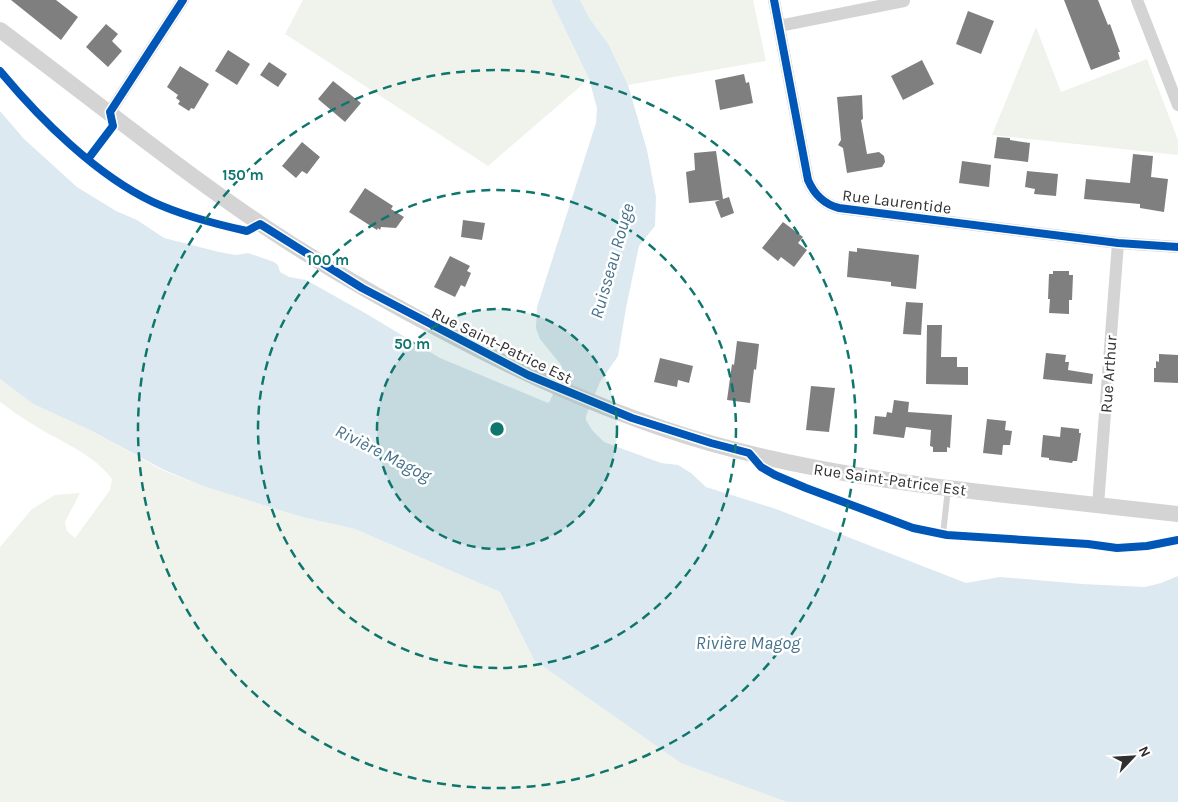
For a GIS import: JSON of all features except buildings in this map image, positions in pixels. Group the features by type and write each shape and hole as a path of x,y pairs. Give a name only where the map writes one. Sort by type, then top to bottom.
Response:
{"street":[{"path":"110,112 183,0"},
{"name":"Rue Laurentide","path":"774,0 808,180 814,193 825,202 839,208 1118,243 1178,247"},
{"path":"1137,0 1178,105"},
{"path":"779,26 904,1"},
{"name":"Rue Saint-Patrice Est","path":"0,30 203,183 260,224 315,259 362,288 528,375 593,403 648,424 749,454 864,477 1178,514"},
{"name":"Rue Arthur","path":"1098,505 1118,243"}],"lane":[{"path":"943,534 948,488"}],"shaded area":[{"path":"303,0 551,0 589,79 488,166 285,34"},
{"path":"580,0 753,0 766,61 628,85 609,45 590,19"},
{"path":"1036,27 1061,92 1147,59 1178,140 1178,155 992,135"},
{"path":"0,379 33,404 90,430 162,470 203,486 302,517 355,529 500,592 534,660 681,762 787,802 0,802 0,547 32,509 55,495 80,493 65,522 67,531 75,538 110,490 112,479 84,454 39,429 0,402"}],"water":[{"name":"Rivière Magog","path":"551,0 580,0 590,19 609,45 628,85 647,150 656,197 655,226 639,246 618,356 600,382 586,416 586,420 592,430 604,442 661,463 678,465 691,473 706,487 776,509 966,583 1000,577 1145,587 1178,576 1178,802 787,802 681,763 534,660 500,592 355,529 302,517 263,505 203,486 162,469 90,430 33,404 0,379 0,111 24,139 77,187 116,211 137,220 164,238 219,252 236,255 248,253 274,262 278,265 280,272 289,277 306,280 440,358 548,403 563,370 540,339 536,328 537,307 596,123 597,108 589,79"}],"cycle path":[{"path":"88,159 113,126 110,112 183,0"},
{"path":"774,0 808,180 816,194 828,204 839,208 1118,243 1178,247"},
{"path":"0,71 33,108 70,144 111,177 153,202 199,219 247,231 260,224 362,288 528,375 632,418 749,453 761,467 806,488 913,528 947,535 1088,544 1117,548 1147,546 1178,540"}],"water label":[{"name":"Ruisseau Rouge","path":"612,261"}]}
